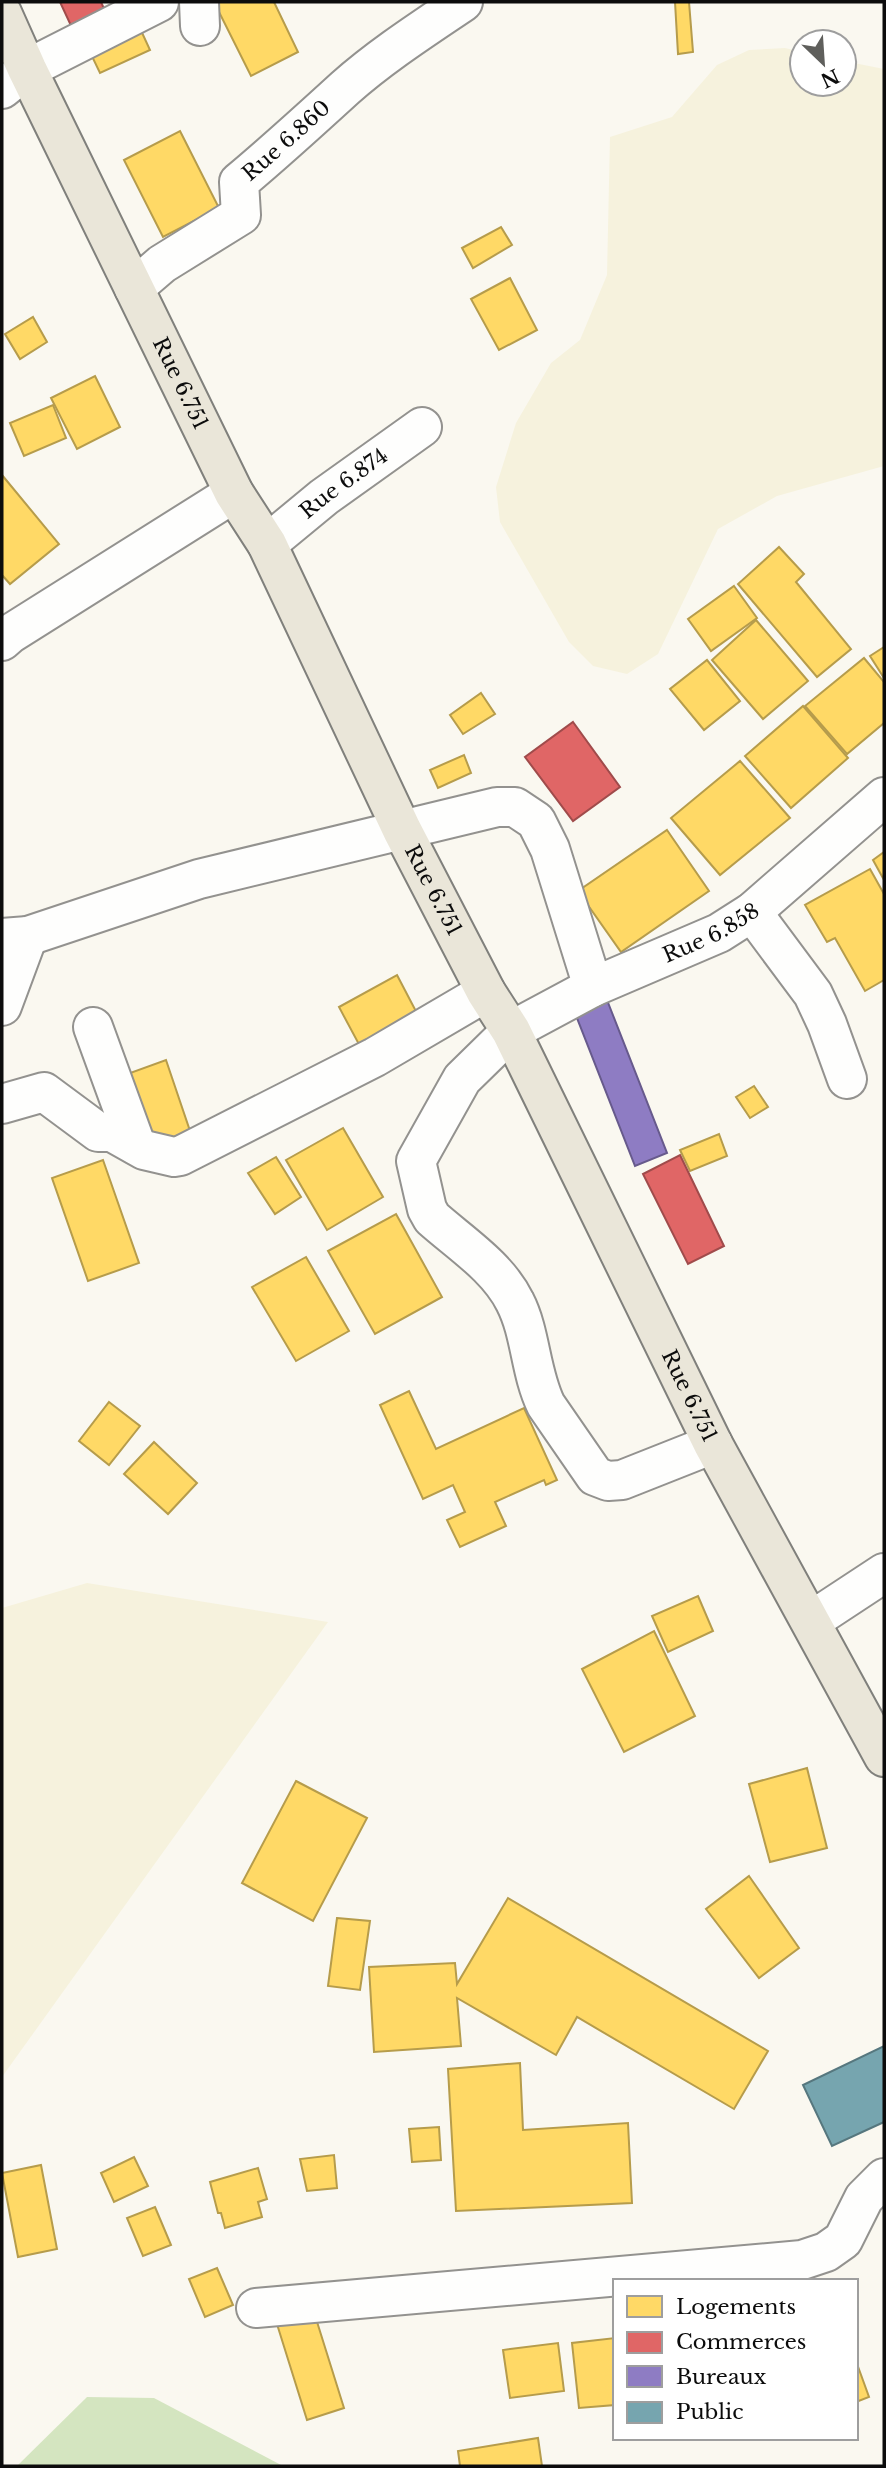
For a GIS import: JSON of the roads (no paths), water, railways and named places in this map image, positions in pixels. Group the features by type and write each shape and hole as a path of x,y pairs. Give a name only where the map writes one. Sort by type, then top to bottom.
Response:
{"main road":[{"name":"Rue 6.751","path":"2,13 14,79 134,288 234,493 267,544 402,830 486,992 512,1031 713,1444 884,1758"}],"street":[{"path":"14,79 159,2"},
{"name":"Rue 6.860","path":"134,288 162,264 241,215 239,182 298,133 346,87 463,2"},
{"name":"Rue 6.874","path":"267,544 324,496 422,427"},
{"path":"2,640 234,493"},
{"name":"Rue 6.858","path":"713,1444 622,1480 608,1481 595,1476 546,1405 536,1381 516,1302 504,1282 432,1218 427,1209 416,1161 462,1079 512,1031 593,987 719,933 752,912 884,797"},
{"path":"2,1006 15,937 199,879 497,807 515,807 536,821 550,849 593,987"},
{"path":"752,912 813,994 847,1079"},
{"path":"2,1104 44,1092 98,1132 112,1132 144,1150 180,1156 375,1057 486,992"},
{"path":"93,1027 136,1145"},
{"path":"811,1621 884,1573"},
{"path":"256,2308 802,2260 826,2252 843,2240 864,2198 884,2178"}]}
